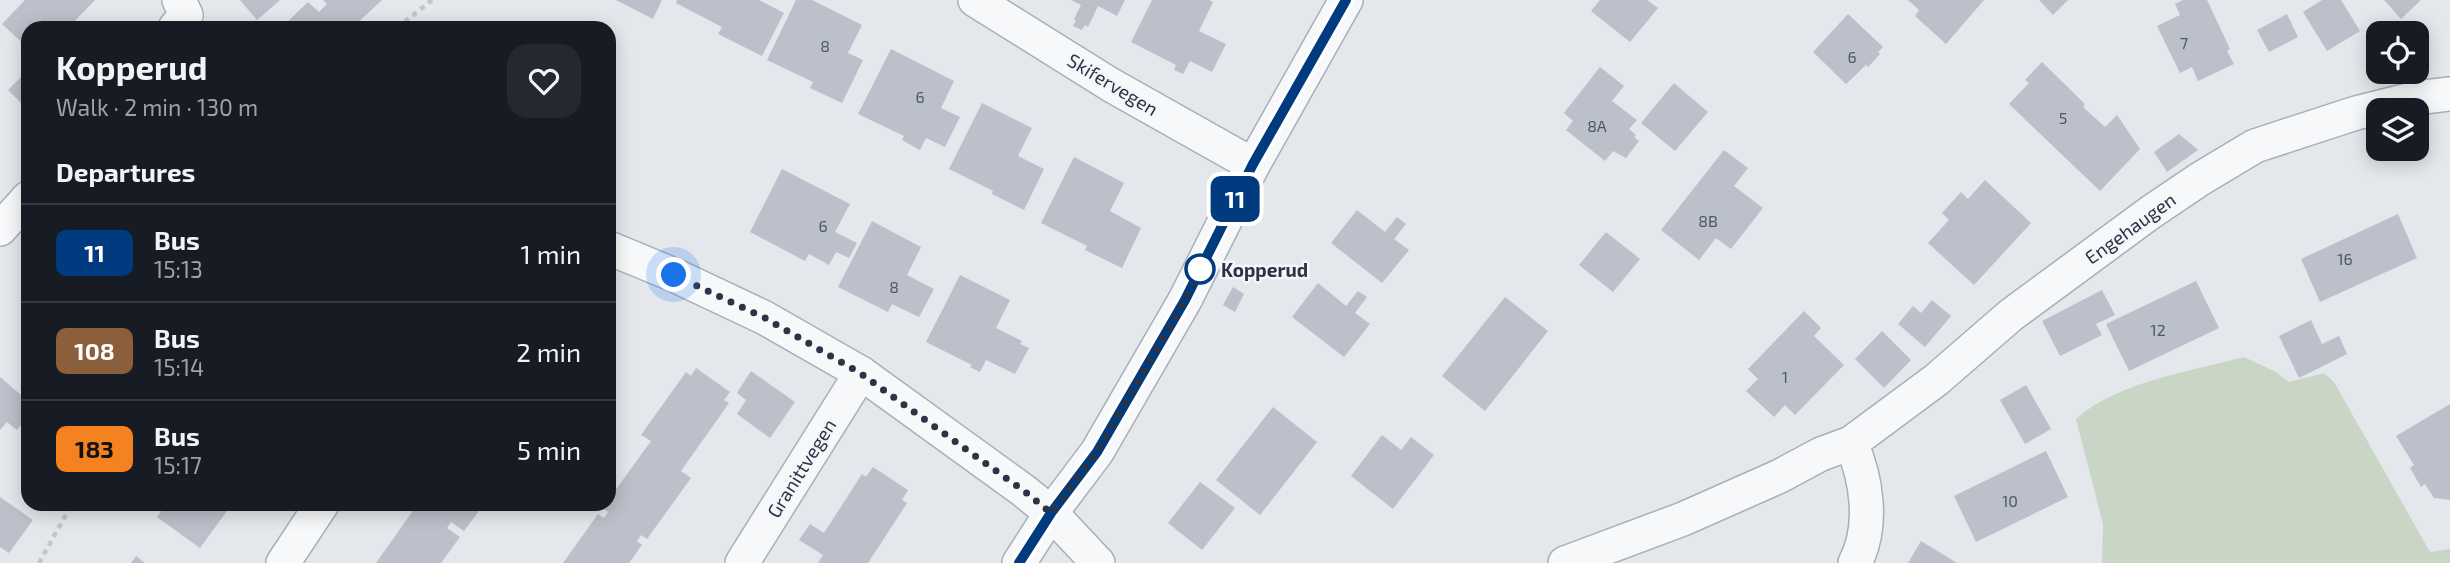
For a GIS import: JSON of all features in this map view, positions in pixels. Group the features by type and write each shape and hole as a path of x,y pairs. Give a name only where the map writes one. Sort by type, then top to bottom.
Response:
{"street":[{"name":"Skifervegen","path":"975,0 1111,85 1253,164"},
{"path":"1019,563 1051,513 1097,452 1185,300 1253,164 1346,0"},
{"name":"Engehaugen","path":"1565,563 1683,519 1780,476 1821,454 1851,443 1936,380 2011,314 2161,205 2255,146 2416,97 2450,94"},
{"path":"0,229 21,206"},
{"path":"616,251 765,318 860,373 1024,491 1051,513 1098,563"},
{"name":"Granittvegen","path":"742,563 860,373"},
{"path":"1851,443 1861,466 1866,508 1862,550 1855,563"},
{"path":"283,563 317,511"}],"path":[{"path":"406,21 432,0"},
{"path":"38,563 68,511"}],"green space":[{"path":"2244,357 2276,372 2289,382 2324,373 2334,382 2430,552 2450,549 2450,563 2102,563 2103,524 2076,419 2093,406 2133,387"}],"building":[{"path":"25,0 95,0 75,21 21,21 21,42 2,24"},
{"path":"240,0 280,0 257,20"},
{"path":"323,0 382,0 360,21 288,21 308,2 319,12 327,4"},
{"path":"616,0 662,0 653,19"},
{"path":"677,0 759,0 784,13 762,56 718,34 722,27 676,3"},
{"path":"796,0 812,0 862,25 848,53 863,60 842,103 810,88 813,82 767,60"},
{"path":"1071,0 1125,0 1117,16 1098,6 1088,27 1085,25 1082,30 1073,26 1081,5"},
{"path":"1152,0 1213,2 1199,31 1226,44 1212,72 1190,61 1183,74 1174,70 1176,65 1131,42"},
{"path":"1600,0 1647,0 1658,8 1630,42 1591,11"},
{"path":"1908,0 1984,0 1946,44 1915,16 1919,10"},
{"path":"2039,0 2068,0 2053,15"},
{"path":"2183,0 2207,0 2230,49 2227,51 2234,64 2198,81 2192,67 2180,73 2157,26 2180,15 2175,4"},
{"path":"2322,0 2341,0 2360,31 2327,51 2303,12"},
{"path":"2384,0 2421,0 2401,19"},
{"path":"1848,14 1883,47 1868,67 1866,65 1846,84 1813,52"},
{"path":"2287,14 2298,37 2269,52 2257,30"},
{"path":"891,49 954,81 941,108 960,117 945,147 926,138 920,150 902,140 904,136 858,114"},
{"path":"2042,62 2105,127 2117,115 2140,149 2100,191 2009,104 2029,83 2025,80"},
{"path":"1600,67 1624,86 1612,101 1637,120 1629,129 1639,141 1626,158 1613,151 1605,161 1566,130 1573,121 1564,113"},
{"path":"21,77 21,103 8,90"},
{"path":"1674,83 1708,112 1675,151 1641,123"},
{"path":"982,103 1032,128 1018,156 1044,169 1024,210 949,169"},
{"path":"2179,134 2198,150 2167,172 2154,152"},
{"path":"1724,150 1748,168 1734,186 1763,208 1731,249 1716,238 1699,260 1661,230"},
{"path":"1074,157 1124,183 1110,211 1141,228 1122,268 1085,250 1087,246 1041,223"},
{"path":"782,169 850,204 835,232 857,243 849,258 836,252 829,265 809,254 805,261 750,232"},
{"path":"1985,180 2031,223 1974,285 1928,243 1949,220 1942,213 1961,192 1968,199"},
{"path":"1357,210 1385,232 1397,217 1406,224 1394,239 1409,250 1382,283 1331,243"},
{"path":"2398,214 2417,258 2320,302 2301,259"},
{"path":"872,221 921,247 907,275 934,289 919,317 892,304 888,312 838,287"},
{"path":"1606,232 1640,259 1613,292 1579,265"},
{"path":"960,275 1010,300 996,328 1022,341 1020,344 1029,348 1015,374 986,360 980,372 970,367 972,365 926,342"},
{"path":"2196,281 2219,328 2129,371 2106,324"},
{"path":"1318,283 1346,306 1358,291 1367,297 1355,313 1370,324 1344,357 1292,317"},
{"path":"1233,287 1244,294 1235,312 1223,305"},
{"path":"2102,290 2115,315 2096,324 2102,335 2060,356 2042,321"},
{"path":"1505,297 1548,331 1485,411 1442,376"},
{"path":"1932,300 1951,316 1925,347 1898,324 1913,306 1921,313"},
{"path":"1804,311 1821,328 1814,336 1844,365 1795,415 1785,405 1774,417 1746,391 1758,379 1748,369"},
{"path":"2311,320 2322,344 2339,336 2347,354 2299,378 2279,336"},
{"path":"1882,331 1911,360 1884,388 1855,359"},
{"path":"696,368 730,392 724,400 729,403 681,471 691,478 647,539 641,535 637,541 642,545 629,563 563,563 598,514 604,518 607,511 616,511 616,489 651,441 641,435 686,372 691,376"},
{"path":"751,371 795,402 770,438 737,414 746,400 737,393"},
{"path":"0,377 21,395 21,425 17,430 7,422 0,430"},
{"path":"2026,385 2051,429 2025,444 2000,400"},
{"path":"2450,404 2450,500 2434,498 2425,484 2421,487 2410,468 2414,465 2396,436"},
{"path":"1273,407 1317,442 1260,515 1216,480"},
{"path":"1382,435 1401,450 1411,437 1434,455 1393,509 1351,476"},
{"path":"2046,451 2068,497 1976,542 1954,496"},
{"path":"873,467 908,490 902,500 907,503 868,563 818,563 823,555 799,540 810,524 824,533 862,474 866,477"},
{"path":"1200,482 1235,508 1202,550 1168,523"},
{"path":"0,497 33,520 9,553 0,547"},
{"path":"161,511 227,511 200,548 157,517"},
{"path":"479,511 464,531 451,522 447,528 460,537 441,563 376,563 412,512"},
{"path":"1921,541 1957,563 1908,563"},
{"path":"136,556 145,563 131,563"}],"bus line":[{"name":"11","path":"1019,563 1051,513 1097,452 1185,300 1253,164 1346,0"}],"place":[{"name":"Kopperud","path":"1200,269"}],"route":[{"path":"674,275 765,318 860,373 1051,513 1097,452 1185,300 1200,269"}]}
